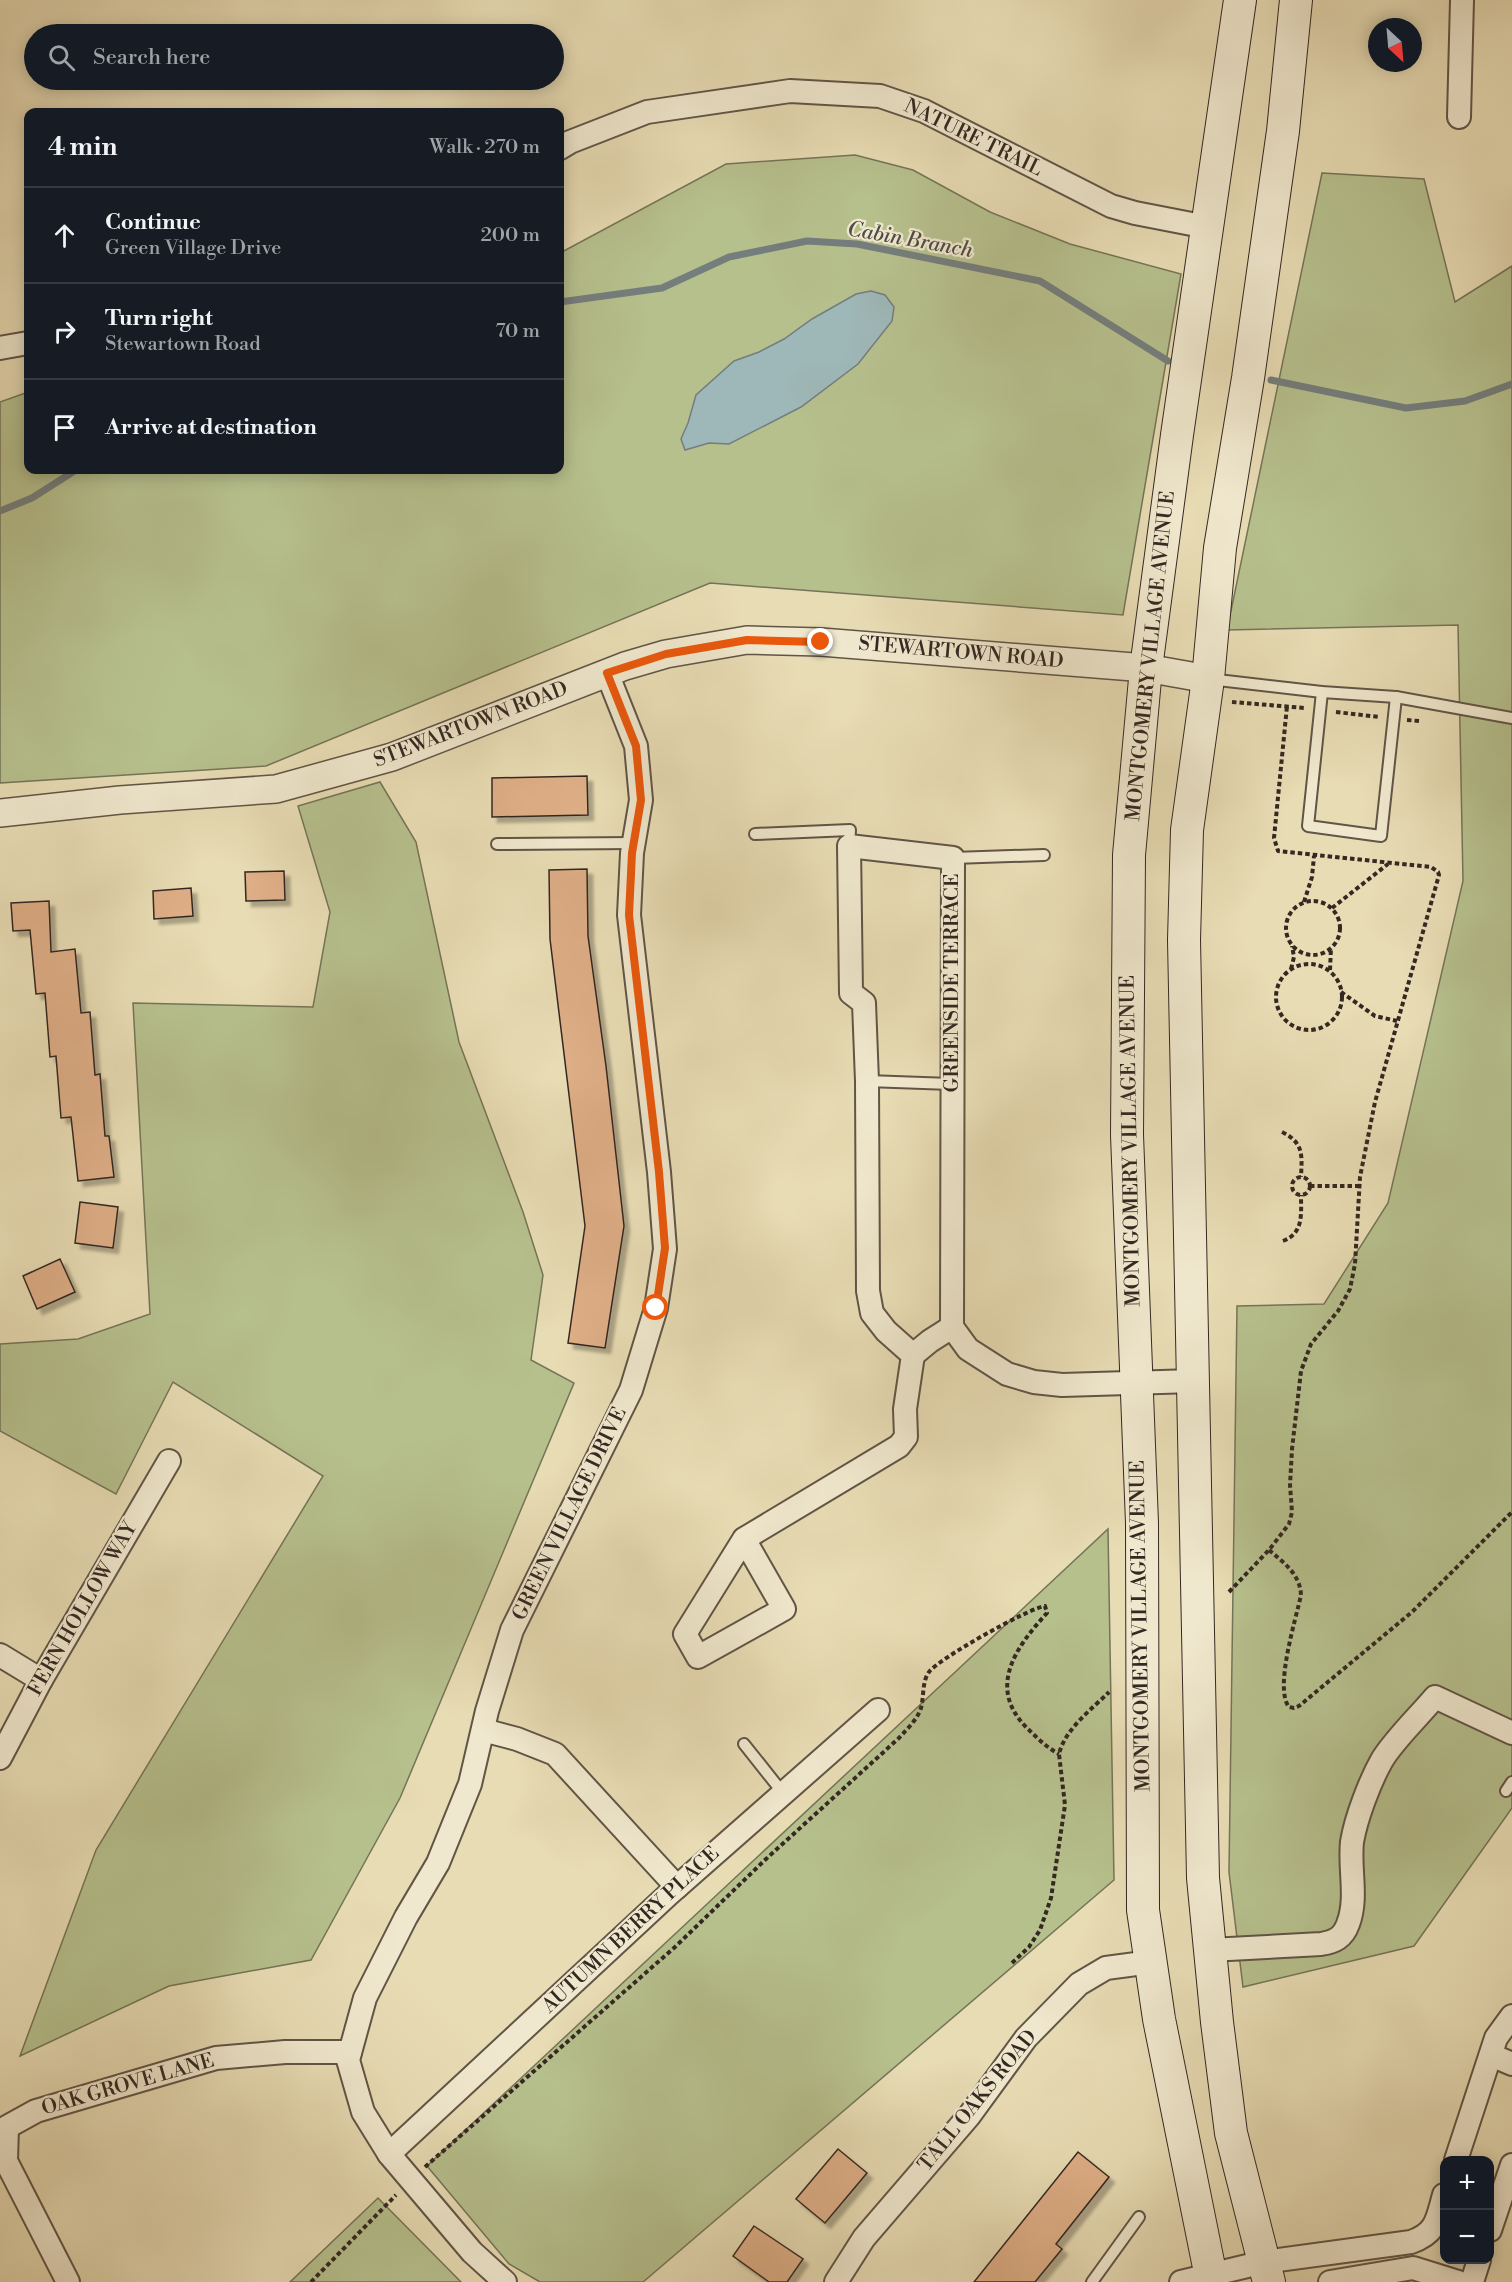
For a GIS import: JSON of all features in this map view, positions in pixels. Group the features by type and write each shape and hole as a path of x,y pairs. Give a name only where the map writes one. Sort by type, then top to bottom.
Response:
{"main road":[{"name":"MONTGOMERY VILLAGE AVENUE","path":"1201,2279 1143,1910 1142,1523 1127,1135 1129,855 1146,668 1240,0"},
{"path":"1267,2272 1231,2133 1203,1878 1184,940 1187,830 1208,679 1220,548 1248,378 1283,131 1296,0"}],"street":[{"path":"1459,117 1462,0"},
{"name":"NATURE TRAIL","path":"564,146 647,112 790,91 879,96 924,111 1111,206 1208,227"},
{"path":"0,348 24,344"},
{"name":"STEWARTOWN ROAD","path":"0,813 120,800 276,789 392,757 607,673 666,654 747,640 821,642 1146,668 1208,679"},
{"name":"GREEN VILLAGE DRIVE","path":"505,2282 472,2252 389,2154 363,2112 348,2060 365,1998 406,1917 438,1863 470,1784 512,1630 631,1390 656,1308 665,1248 659,1172 629,915 633,843 641,800 636,746 607,673"},
{"path":"849,846 851,993 864,1003 867,1082 868,1291 872,1313 886,1331 913,1355"},
{"name":"GREENSIDE TERRACE","path":"849,846 952,858 952,1328"},
{"path":"744,1539 783,1609 698,1657 685,1634 744,1539 899,1446 906,1437 905,1409 913,1355 930,1341 952,1328 968,1348 1007,1374 1025,1379 1062,1385 1194,1381"},
{"name":"FERN HOLLOW WAY","path":"0,1758 41,1680 169,1461"},
{"path":"0,1655 41,1680"},
{"path":"1210,1950 1321,1944 1342,1937 1352,1911 1352,1842 1371,1783 1383,1758 1435,1697 1512,1732"},
{"name":"AUTUMN BERRY PLACE","path":"389,2154 677,1887 878,1710"},
{"path":"483,1730 517,1739 555,1754 677,1887"},
{"name":"TALL OAKS ROAD","path":"836,2282 864,2238 969,2116 1026,2038 1041,2022 1080,1984 1106,1968 1150,1962"},
{"path":"1457,2156 1496,2038 1512,2016"},
{"name":"OAK GROVE LANE","path":"68,2282 6,2161 7,2127 36,2111 216,2058 285,2052 350,2052"},
{"path":"1491,2055 1512,2064"},
{"path":"1494,2218 1512,2165"},
{"path":"1201,2279 1267,2272 1412,2242 1425,2238 1433,2230 1440,2208"},
{"path":"1472,2282 1477,2264"},
{"path":"1330,2282 1413,2268 1458,2282"}],"lane":[{"name":"STEWARTOWN ROAD","path":"1208,679 1322,692 1396,697 1512,718"},
{"path":"1322,692 1308,826 1381,836 1396,697"},
{"path":"755,834 850,830 849,846"},
{"path":"497,844 633,843"},
{"path":"952,858 1044,855"},
{"path":"867,1082 951,1084"},
{"path":"744,1744 783,1793"},
{"path":"1092,2282 1139,2217"}],"path":[{"path":"1225,707 1234,701 1419,721"},
{"path":"1229,1592 1269,1550 1289,1524 1292,1512 1290,1485 1296,1399 1305,1358 1317,1335 1338,1311 1350,1289 1355,1264 1359,1186 1375,1102 1439,875 1431,867 1278,851 1274,844 1287,706"},
{"path":"1304,902 1312,877 1314,856"},
{"path":"1332,908 1388,863"},
{"path":"1316,901 1332,908 1339,923 1337,939 1331,947 1319,954 1303,953 1292,945 1286,935 1287,918 1292,910 1304,902 1316,901"},
{"path":"1291,969 1292,945"},
{"path":"1330,971 1331,947"},
{"path":"1308,963 1330,971 1341,992 1340,1007 1331,1021 1317,1029 1293,1025 1281,1014 1276,999 1281,979 1291,969 1308,963"},
{"path":"1341,992 1375,1016 1397,1021"},
{"path":"1282,1132 1294,1139 1300,1149 1301,1177"},
{"path":"1301,1177 1308,1179 1310,1186 1308,1193 1301,1195 1295,1193 1292,1185 1294,1180 1301,1177"},
{"path":"1310,1186 1359,1186"},
{"path":"1283,1240 1291,1237 1298,1230 1301,1219 1301,1195"},
{"path":"1269,1550 1287,1565 1301,1587 1285,1673 1285,1700 1289,1707 1294,1708 1412,1612 1512,1512"},
{"path":"311,2282 410,2180 446,2151 553,2053 675,1947 766,1859 899,1738 920,1711 926,1676 936,1665 1005,1625 1045,1606 1047,1613 1031,1631 1012,1661 1007,1689 1015,1715 1035,1737 1059,1754"},
{"path":"1012,1963 1029,1947 1040,1930 1051,1898 1065,1805 1059,1754 1063,1741 1109,1692"}],"green space":[{"path":"855,155 913,170 990,212 1070,244 1181,274 1123,615 710,583 266,766 0,783 0,402 24,393 24,474 564,474 564,251 726,164"},
{"path":"1322,173 1424,179 1455,302 1512,266 1512,1808 1414,1946 1243,1987 1229,1872 1237,1306 1324,1304 1388,1203 1463,881 1458,625 1227,630"},
{"path":"380,782 416,842 459,1042 523,1212 543,1275 531,1360 574,1383 400,1798 311,1960 169,1986 20,2056 96,1850 323,1476 173,1382 116,1494 0,1431 0,1344 78,1339 150,1314 133,1003 313,1007 330,912 298,806"},
{"path":"1108,1529 1114,1880 643,2282 540,2282 509,2264 427,2166"},
{"path":"378,2198 461,2282 290,2282"}],"water":[{"path":"871,291 885,295 894,307 892,321 858,364 801,407 729,444 709,443 685,450 681,439 696,395 734,361 759,352 784,339 812,319 856,294"}],"building":[{"path":"587,776 588,815 492,817 492,778"},
{"path":"587,869 588,936 606,1066 624,1226 605,1348 568,1343 585,1226 550,939 549,870"},
{"path":"284,871 285,900 246,901 245,872"},
{"path":"191,888 193,916 154,919 153,891"},
{"path":"49,901 51,952 75,949 81,1013 90,1012 95,1075 100,1074 105,1136 109,1136 114,1177 78,1181 71,1117 61,1118 56,1056 50,1057 45,993 36,994 30,930 13,931 11,903"},
{"path":"80,1202 118,1207 113,1248 75,1243"},
{"path":"60,1259 75,1292 37,1309 23,1276"},
{"path":"838,2149 867,2173 825,2223 796,2199"},
{"path":"1078,2152 1109,2177 1056,2244 1062,2249 1035,2282 974,2282"},
{"path":"754,2226 803,2259 787,2282 769,2282 733,2256"}],"waterway":[{"name":"Cabin Branch","path":"564,301 662,288 729,257 807,241 857,244 1040,281 1168,361"},
{"name":"Cabin Branch","path":"1271,380 1406,408 1465,401 1512,384"},
{"name":"Cabin Branch","path":"0,511 32,498 70,474"}],"route":[{"path":"656,1308 665,1248 659,1172 629,915 632,853 641,800 636,746 607,673 666,654 747,640 821,642"}]}
